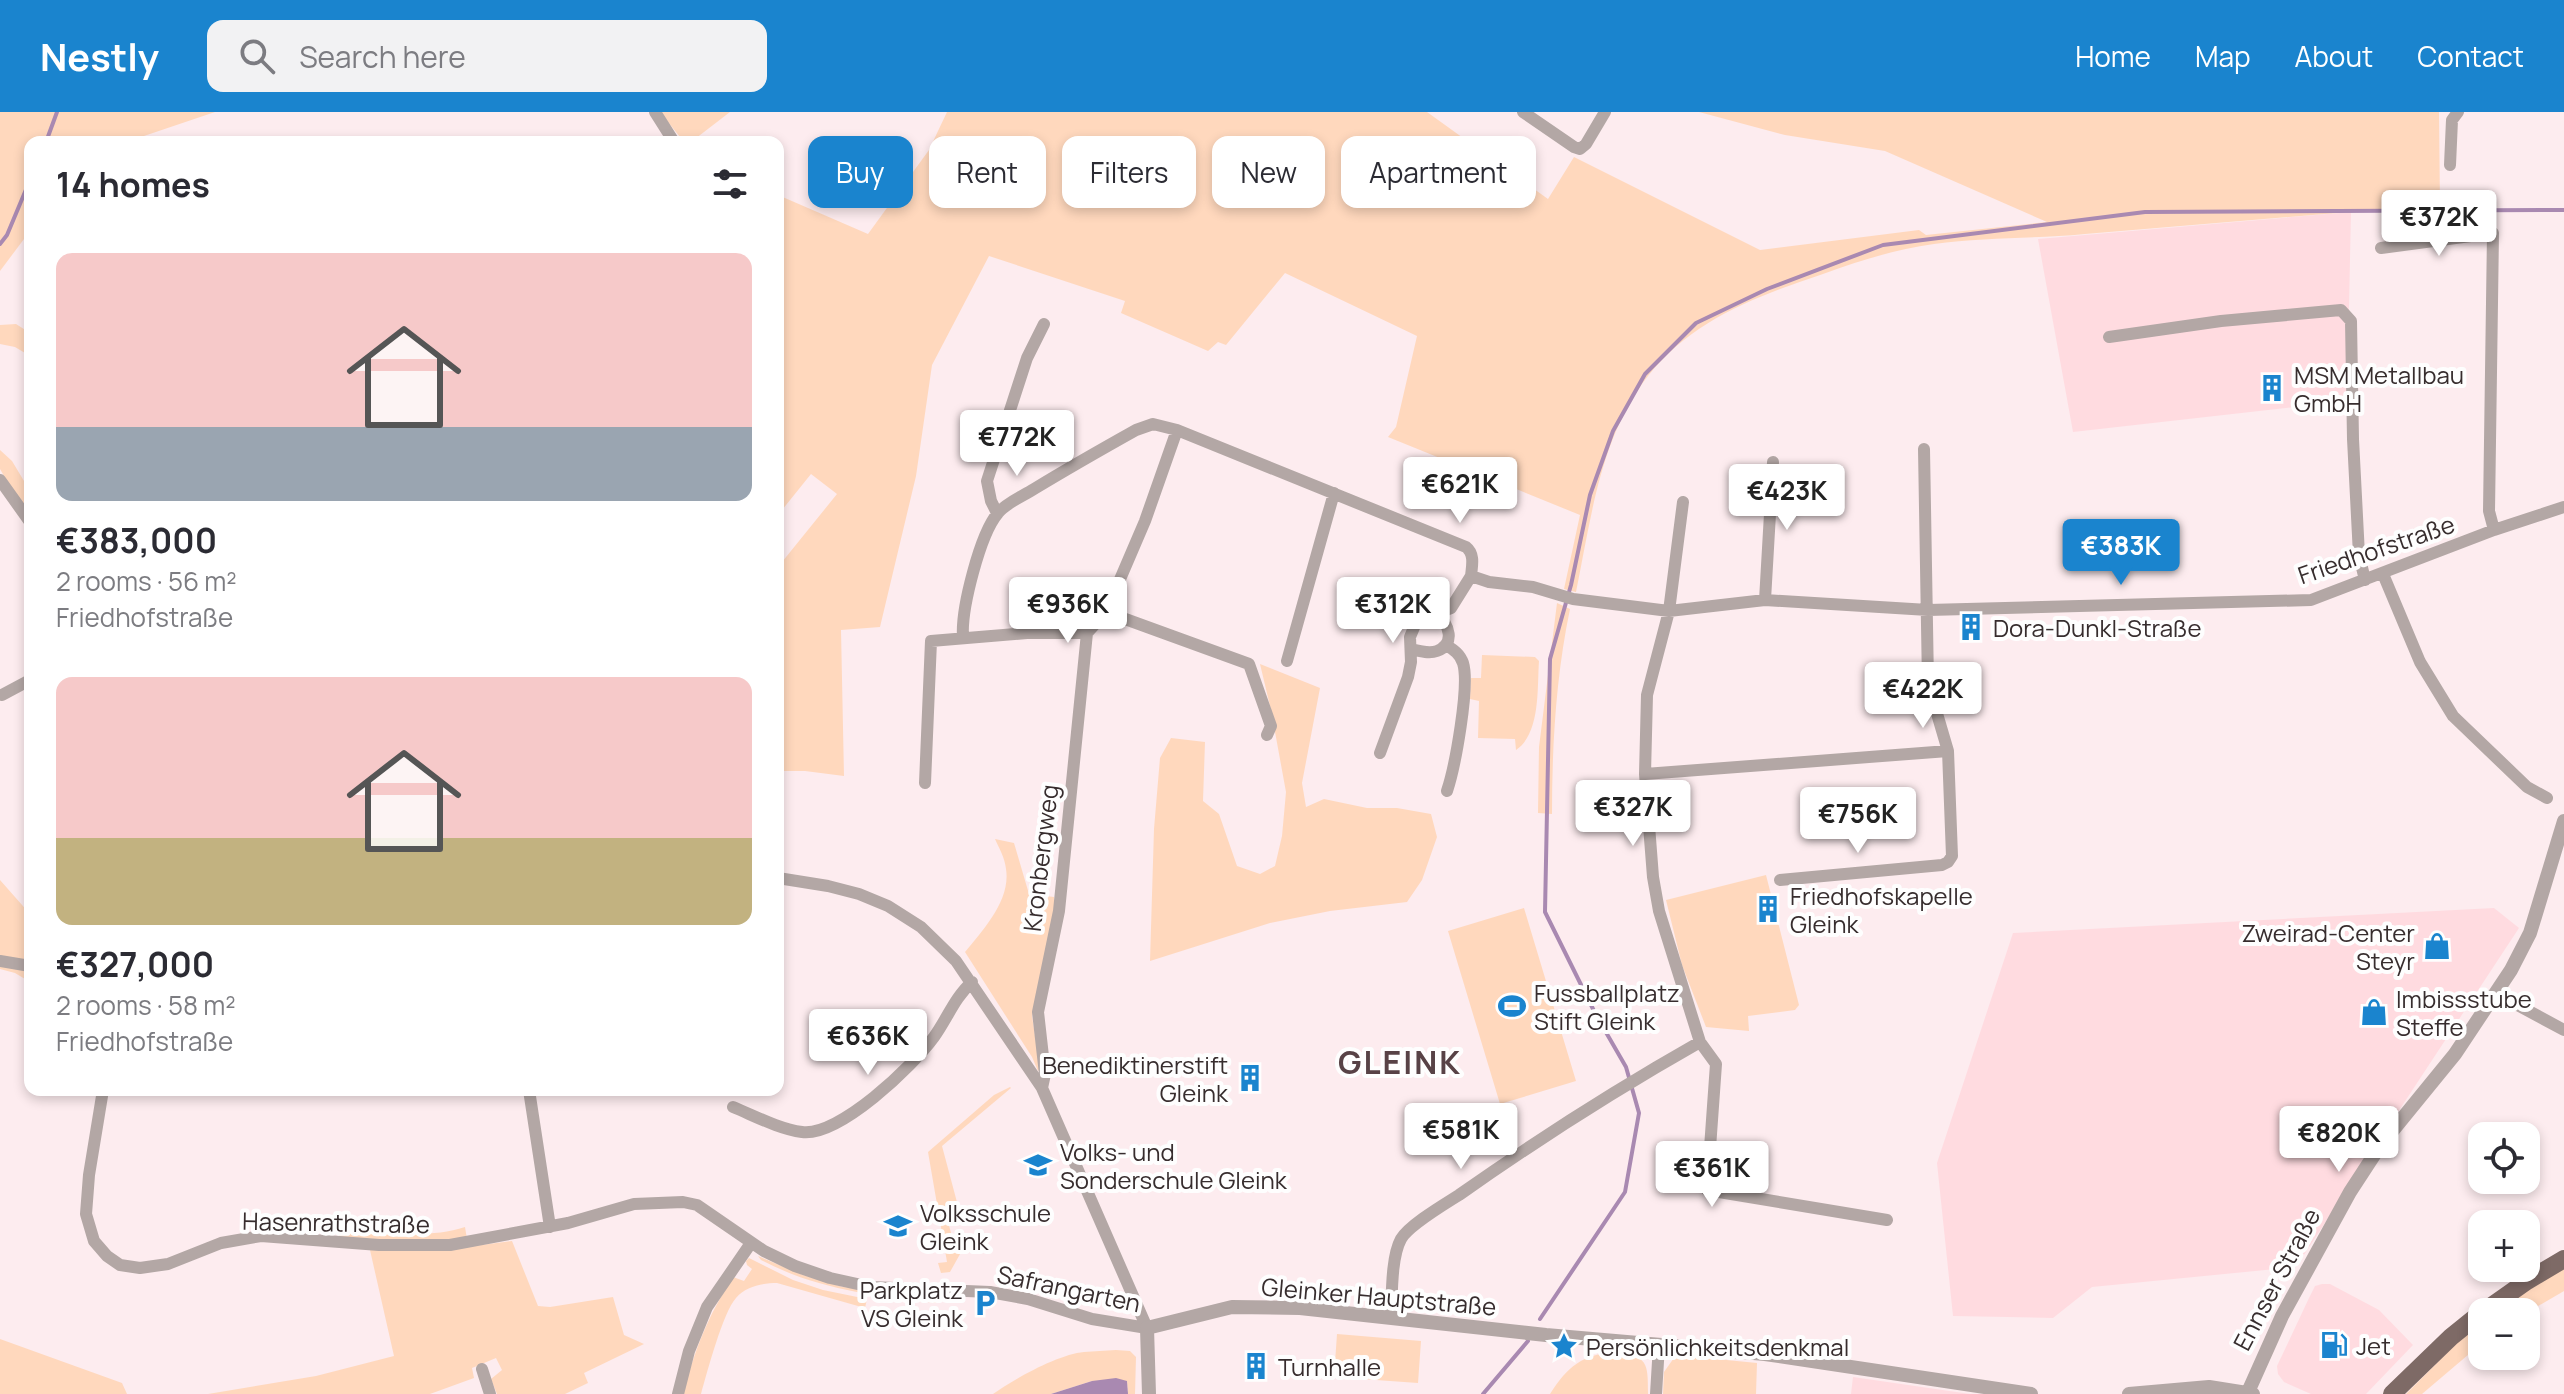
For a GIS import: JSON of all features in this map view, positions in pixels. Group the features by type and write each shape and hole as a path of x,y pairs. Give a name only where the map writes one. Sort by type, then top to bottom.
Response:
{"main road":[{"path":"2502,1298 2564,1259"},
{"path":"2392,1394 2468,1323"}],"street":[{"path":"655,112 670,136"},
{"path":"1523,112 1580,149 1605,112"},
{"path":"2450,165 2452,120 2458,112"},
{"path":"2381,248 2493,233 2489,511 2494,530"},
{"path":"2109,337 2221,321 2341,310 2351,321 2359,555 2365,580"},
{"path":"997,513 987,481 1027,358 1044,324"},
{"path":"963,637 970,582 997,513 1149,424 1157,424 1334,493 1471,551 1471,576 1451,608 1424,618 1415,625 1410,637 1408,677 1380,753"},
{"path":"925,783 931,641 1027,633 1087,633 1106,612 1145,521 1177,430"},
{"path":"1780,880 1942,865 1952,856 1948,751 1928,683 1924,449"},
{"path":"1765,600 1773,462"},
{"path":"0,480 24,514"},
{"path":"1287,661 1334,493"},
{"path":"1683,502 1669,611 1647,695 1645,774 1653,877 1659,911 1700,1042 1716,1064 1707,1190 1887,1220"},
{"name":"Friedhofstraße","path":"1471,576 1489,582 1533,587 1573,599 1669,611 1765,600 1928,610 2311,600 2494,530 2564,507"},
{"path":"2383,574 2420,662 2453,716 2527,787 2547,798"},
{"path":"1106,612 1249,664 1271,726 1267,735"},
{"path":"1411,649 1432,652 1446,645 1450,639 1449,630 1437,614"},
{"name":"Kronbergweg","path":"1042,1088 1045,1074 1038,1012 1059,911 1087,633"},
{"path":"1446,645 1458,653 1465,681 1453,773 1447,791"},
{"path":"2,695 24,683"},
{"path":"1645,774 1948,751"},
{"name":"Ennser Straße","path":"2251,1393 2255,1372 2294,1292 2357,1180 2455,1054 2497,994 2530,933 2564,821"},
{"path":"784,879 859,894 888,906 921,927 956,961 972,982 1042,1088 1147,1328 1149,1394"},
{"path":"0,961 24,965"},
{"path":"733,1107 805,1133 835,1124 864,1105 911,1064 934,1037 963,990 972,982"},
{"path":"2497,994 2564,1030"},
{"path":"1391,1317 1396,1259 1401,1239 1420,1222 1520,1151 1700,1042"},
{"name":"Hasenrathstraße","path":"102,1096 86,1214 94,1241 120,1265 140,1268 168,1264 221,1243 246,1237 433,1247 550,1227 634,1204 683,1202 697,1205 751,1243"},
{"path":"530,1096 550,1227"},
{"path":"678,1394 689,1351 707,1307 751,1243"},
{"name":"Safrangarten","path":"751,1243 795,1266 871,1287 990,1292 1028,1299 1092,1319 1147,1328"},
{"name":"Gleinker Hauptstraße","path":"1147,1328 1242,1306 1300,1308 1808,1359 2031,1394"},
{"path":"1656,1394 1659,1345"},
{"path":"482,1369 490,1394"},
{"path":"2129,1394 2194,1388 2251,1393"}],"shaded area":[{"path":"0,112 215,112 144,136 24,136 24,239 0,271"},
{"path":"660,112 730,112 699,136 679,136"},
{"path":"947,112 1427,112 1460,136 1341,136 1341,208 1536,208 1536,190 1548,199 1574,157 1760,250 1919,230 1926,235 2047,222 1885,151 1785,135 1699,112 2439,112 2440,208 2353,210 2066,236 1934,244 1864,260 1750,301 1705,325 1665,356 1632,400 1608,452 1576,592 1564,589 1580,515 1388,437 1396,427 1417,336 1285,273 1226,345 1218,342 1208,351 1121,313 1125,301 989,256 932,365 916,476 880,627 841,630 844,776 784,771 784,560 837,494 811,474 784,508 784,198 868,234 887,208 913,208 913,172 929,150 929,208 1046,208 1046,136 936,136"},
{"path":"2351,212 2347,401 2073,432 2038,239"},
{"path":"16,324 24,329 24,352 0,344 0,325"},
{"path":"0,450 12,461 24,481 24,505 14,493 0,469"},
{"path":"1557,603 1570,609 1556,711 1552,814 1538,813 1539,747"},
{"path":"1482,655 1535,657 1539,661 1534,721 1530,733 1516,750 1515,739 1478,738 1479,701 1470,699 1471,678 1481,678"},
{"path":"1260,664 1320,688 1302,783 1306,807 1324,799 1367,808 1397,808 1431,814 1437,837 1422,880 1407,902 1330,911 1270,923 1150,961 1154,829 1160,758 1171,738 1205,742 1203,801 1219,814 1237,866 1260,874 1275,866 1282,836 1286,792"},
{"path":"995,839 1014,843 1029,894 1054,897 1032,1016 1038,1071 965,952 994,914 1004,892 1005,865"},
{"path":"1766,875 1799,1005 1795,1010 1748,1016 1749,1031 1706,1027 1682,965 1666,900"},
{"path":"0,880 24,907 24,978 0,969"},
{"name":"Fussballplatz Stift Gleink","path":"1524,908 1576,1081 1500,1104 1448,931"},
{"path":"2494,908 2519,928 2296,1267 2092,1287 2053,1318 1953,1316 1937,1163 2013,933"},
{"path":"1010,1087 942,1146 958,1206 945,1211 953,1240 969,1238 950,1272 941,1273 938,1263 947,1262 928,1152 994,1095"},
{"path":"465,1227 467,1239 426,1242 339,1238 339,1229 419,1234"},
{"path":"512,1241 538,1306 550,1307 613,1297 624,1335 644,1344 584,1373 588,1383 565,1394 497,1394 491,1379 502,1370 496,1358 472,1368 474,1378 430,1394 208,1394 316,1376 394,1356 370,1250 443,1250"},
{"path":"758,1256 803,1275 843,1287 942,1296 942,1299 935,1303 824,1285 782,1270"},
{"path":"749,1258 793,1280 867,1299 865,1308 777,1283 750,1288 731,1305 701,1394 683,1394 709,1319 733,1277 744,1281 752,1269 747,1265"},
{"path":"2564,1269 2564,1291 2540,1305 2540,1298 2516,1298"},
{"path":"2330,1284 2379,1310 2413,1345 2366,1394 2311,1394 2284,1382 2278,1374 2277,1366 2309,1298 2315,1286"},
{"path":"1337,1334 1421,1341 1418,1383 1334,1377"},
{"path":"2468,1334 2468,1355 2422,1394 2406,1394"},
{"path":"0,1339 122,1383 127,1394 0,1394"},
{"path":"1130,1351 1136,1357 1135,1394 1128,1394 1127,1381 1092,1381 1051,1394 993,1394 1062,1357"},
{"path":"1614,1352 1634,1356 1644,1362 1648,1394 1550,1394 1563,1376 1584,1359"},
{"path":"1676,1355 1757,1363 1756,1394 1663,1394 1664,1372"},
{"path":"1853,1377 1970,1394 1851,1394"},
{"path":"1116,1378 1127,1381 1128,1394 1051,1394 1092,1381"}],"waterway":[{"path":"48,136 57,112"},
{"path":"0,244 24,194"},
{"path":"1540,1319 1625,1192 1639,1113 1626,1067 1596,1015 1545,912 1550,659 1571,585 1590,495 1613,431 1645,374 1696,323 1767,289 1883,245 2145,212 2564,210"},
{"path":"1483,1394 1528,1341"}],"place":[{"name":"MSM Metallbau GmbH","path":"2272,388"},
{"name":"Dora-Dunkl-Straße","path":"1971,627"},
{"name":"Friedhofskapelle Gleink","path":"1768,909"},
{"name":"Zweirad-Center Steyr","path":"2437,946"},
{"name":"Fussballplatz Stift Gleink","path":"1512,1006"},
{"name":"Imbissstube Steffe","path":"2374,1012"},
{"name":"Benediktinerstift Gleink","path":"1250,1078"},
{"name":"Volks- und Sonderschule Gleink","path":"1038,1165"},
{"name":"Volksschule Gleink","path":"898,1226"},
{"name":"Parkplatz VS Gleink","path":"985,1303"},
{"name":"Jet","path":"2334,1345"},
{"name":"Persönlichkeitsdenkmal","path":"1564,1346"},
{"name":"Turnhalle","path":"1256,1366"}],"district":[{"name":"GLEINK","path":"1400,1062"}]}
